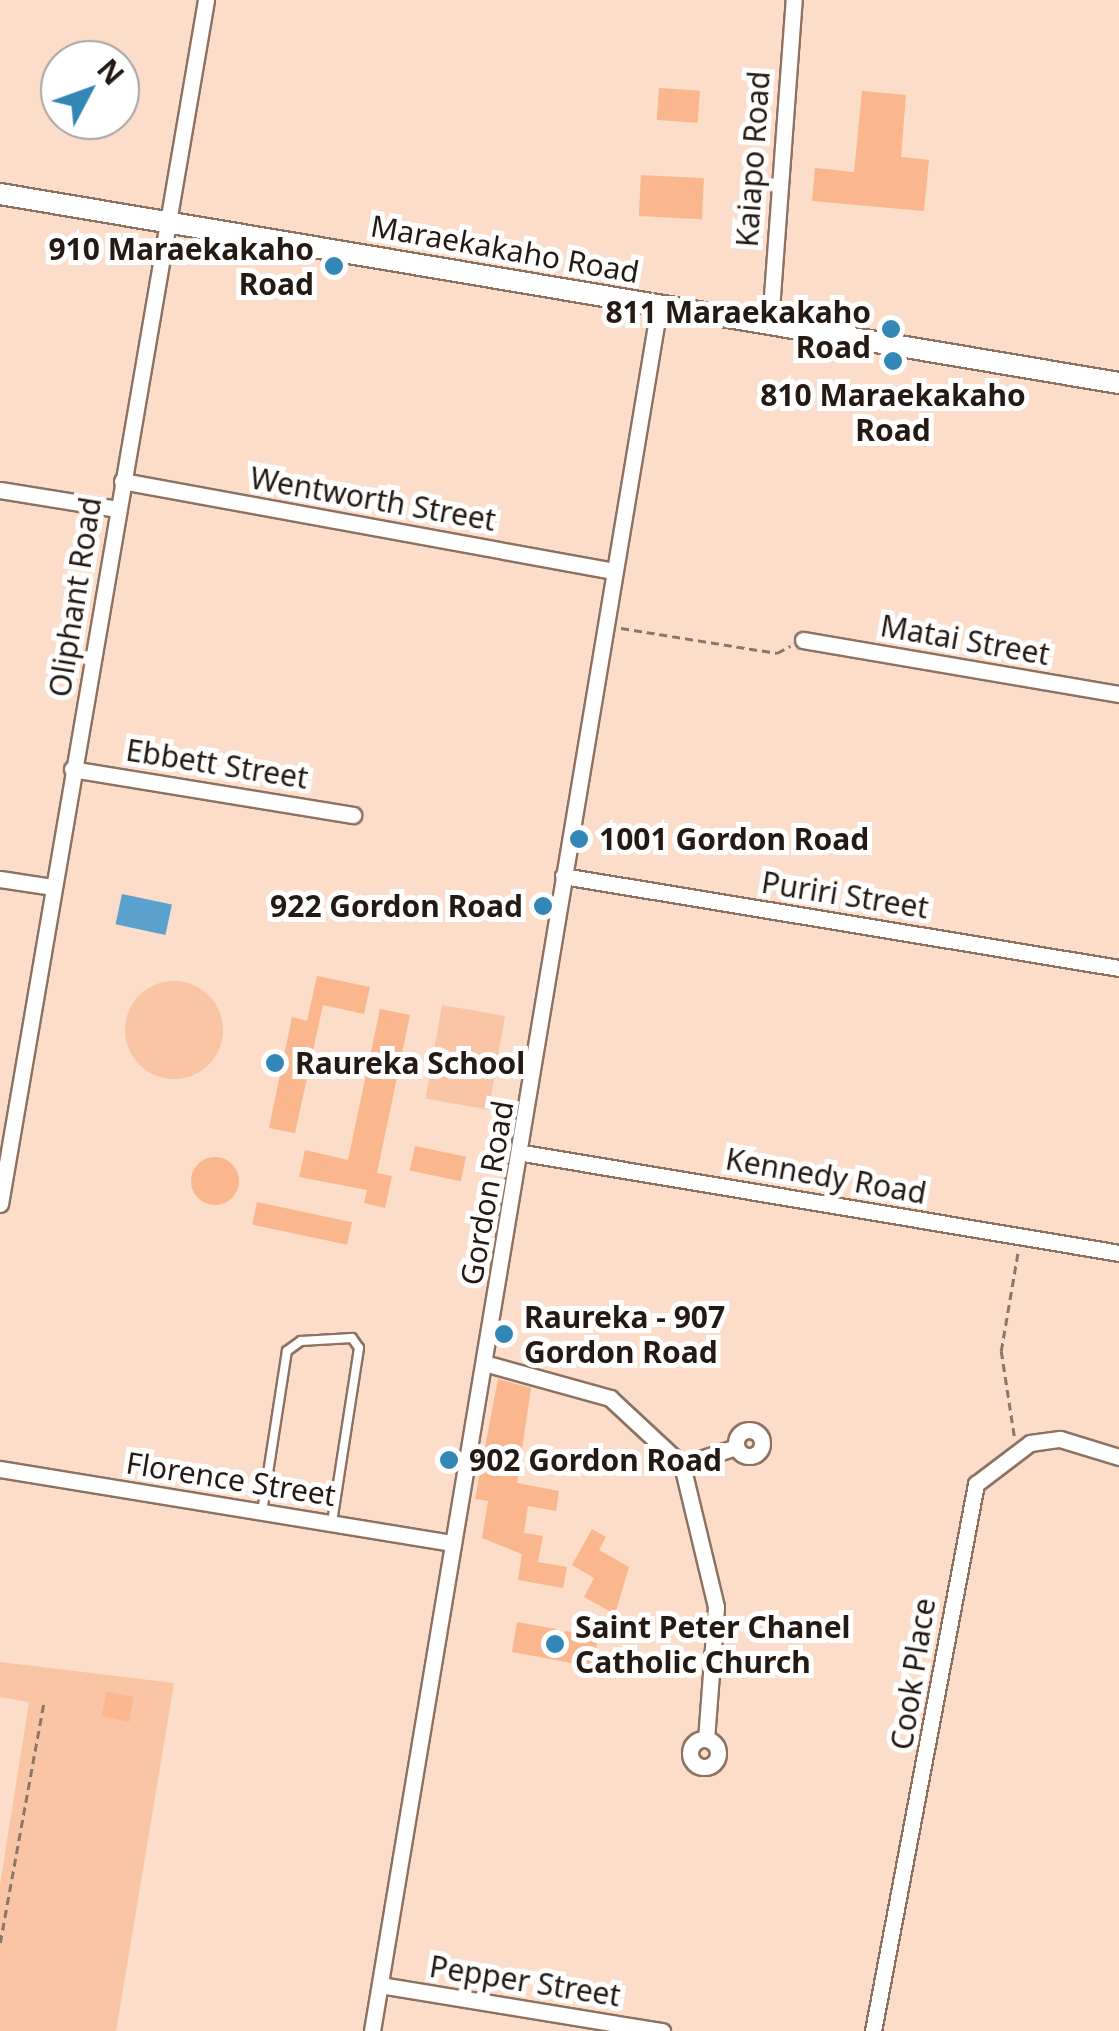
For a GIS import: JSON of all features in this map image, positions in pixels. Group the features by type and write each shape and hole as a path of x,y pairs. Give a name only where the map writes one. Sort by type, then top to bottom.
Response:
{"main road":[{"name":"Maraekakaho Road","path":"0,194 1119,383"}],"street":[{"name":"Oliphant Road","path":"0,1199 163,223 206,0"},
{"name":"Kaiapo Road","path":"770,323 794,0"},
{"name":"Gordon Road","path":"372,2031 523,1153 563,876 660,306"},
{"name":"Wentworth Street","path":"122,481 614,571"},
{"path":"0,490 117,509"},
{"name":"Matai Street","path":"802,640 1119,694"},
{"name":"Ebbett Street","path":"72,769 353,815"},
{"name":"Puriri Street","path":"563,876 1119,968"},
{"path":"0,879 53,888"},
{"name":"Kennedy Road","path":"523,1153 1119,1253"},
{"path":"484,1363 540,1372 610,1398 682,1465 716,1607 706,1739"},
{"path":"1017,1447 1060,1440 1119,1458"},
{"path":"682,1465 736,1446"},
{"name":"Cook Place","path":"872,2031 894,1892 920,1812 966,1510 985,1470 1017,1447"},
{"name":"Florence Street","path":"0,1470 454,1543"},
{"name":"Pepper Street","path":"380,1985 662,2031"}],"lane":[{"path":"262,1512 287,1351 301,1341 352,1338 359,1348 332,1523"}],"path":[{"path":"605,625 777,653 802,640"},
{"path":"1017,1447 1001,1350 1021,1236"},
{"path":"0,1943 44,1702"}],"shaded area":[{"path":"174,981 193,985 209,995 219,1011 223,1030 219,1049 209,1065 193,1075 174,1079 155,1075 139,1065 129,1049 125,1030 129,1011 139,995 155,985"},
{"path":"442,1005 505,1016 489,1110 426,1099"},
{"path":"0,1662 174,1683 116,2031 0,2031 0,1885 29,1702 0,1697"}],"water":[{"path":"122,894 172,905 165,935 116,924"}],"building":[{"path":"659,88 700,91 698,123 657,120"},
{"path":"862,91 906,95 901,157 929,160 924,211 812,201 815,168 854,172"},
{"path":"641,175 704,178 702,219 639,216"},
{"path":"317,976 370,987 364,1014 323,1005 295,1133 269,1128 292,1017 307,1021"},
{"path":"380,1009 410,1015 377,1173 392,1176 385,1208 364,1203 367,1190 299,1177 305,1150 348,1160"},
{"path":"415,1146 466,1157 461,1181 410,1170"},
{"path":"215,1157 232,1164 239,1181 232,1198 215,1205 198,1198 191,1181 198,1164"},
{"path":"257,1202 352,1222 347,1245 252,1224"},
{"path":"498,1379 531,1388 517,1483 559,1491 556,1511 528,1506 524,1533 543,1536 538,1562 567,1567 563,1588 518,1580 522,1554 482,1538 488,1501 475,1499"},
{"path":"592,1529 606,1537 599,1550 629,1567 615,1614 584,1597 594,1578 572,1565"},
{"name":"Saint Peter Chanel Catholic Church","path":"517,1622 556,1629 551,1657 565,1631 598,1636 593,1667 512,1652"},
{"path":"106,1692 134,1697 129,1721 102,1717"}],"place":[{"name":"910 Maraekakaho Road","path":"334,266"},
{"name":"811 Maraekakaho Road","path":"891,329"},
{"name":"810 Maraekakaho Road","path":"893,361"},
{"name":"1001 Gordon Road","path":"579,839"},
{"name":"922 Gordon Road","path":"543,906"},
{"name":"Raureka School","path":"275,1063"},
{"name":"Raureka - 907 Gordon Road","path":"504,1334"},
{"name":"902 Gordon Road","path":"449,1460"},
{"name":"Saint Peter Chanel Catholic Church","path":"555,1644"}]}
